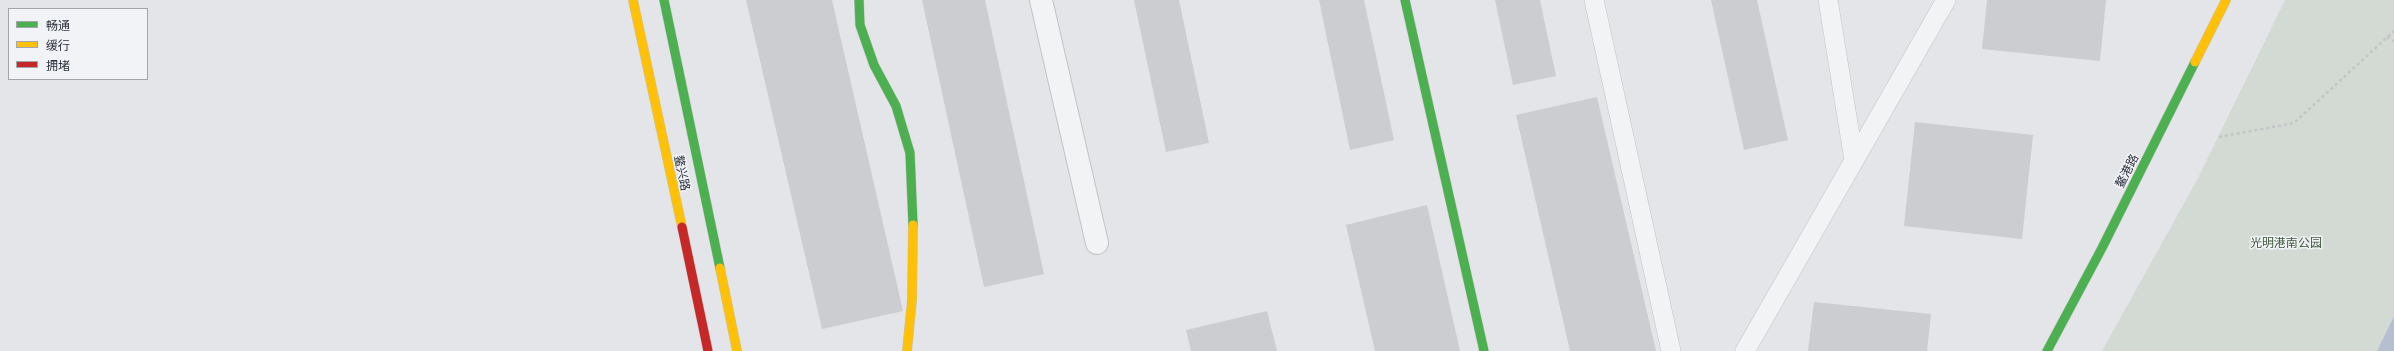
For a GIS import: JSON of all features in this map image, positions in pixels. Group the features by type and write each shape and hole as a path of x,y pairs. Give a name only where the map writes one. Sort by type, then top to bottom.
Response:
{"street":[{"name":"鳌兴路","path":"633,0 708,351"},
{"name":"鳌兴路","path":"664,0 737,351"},
{"path":"859,0 860,25 874,65 896,106 910,153 913,199 912,300 907,351"},
{"path":"1041,0 1097,244"},
{"path":"1405,0 1484,351"},
{"name":"鳌港路","path":"2047,351 2105,241 2226,0"}],"lane":[{"path":"1594,0 1671,351"},
{"path":"1828,0 1854,160"},
{"path":"1745,351 1946,0"}],"path":[{"path":"2219,137 2294,123 2394,31"},
{"path":"2387,37 2394,41"}],"green space":[{"name":"光明港南公园","path":"2285,0 2394,0 2394,316 2377,351 2102,351 2197,180"}],"water":[{"path":"2394,316 2394,351 2377,351"}],"building":[{"path":"746,0 832,0 903,311 822,329"},
{"path":"922,0 985,0 1044,274 984,287"},
{"path":"1134,0 1179,0 1209,143 1166,152"},
{"path":"1319,0 1364,0 1394,140 1350,150"},
{"path":"1495,0 1540,0 1556,76 1513,85"},
{"path":"1711,0 1757,0 1788,140 1744,150"},
{"path":"1987,0 2106,0 2100,61 1982,49"},
{"path":"1597,97 1656,351 1570,351 1516,115"},
{"path":"1915,122 2033,135 2022,239 1904,226"},
{"path":"1427,205 1460,351 1375,351 1346,225"},
{"path":"1814,302 1931,314 1927,351 1808,351"},
{"path":"1267,311 1277,351 1191,351 1186,330"}],"traffic: fast":[{"path":"664,0 720,268"},
{"path":"859,0 860,25 874,65 896,106 910,153 913,225"},
{"path":"1405,0 1484,351"},
{"path":"2047,351 2102,248 2195,62"}],"traffic: slow":[{"path":"633,0 682,227"},
{"path":"2195,62 2226,0"},
{"path":"907,351 912,300 913,225"},
{"path":"720,268 737,351"}],"traffic: jam":[{"path":"682,227 708,351"}]}
